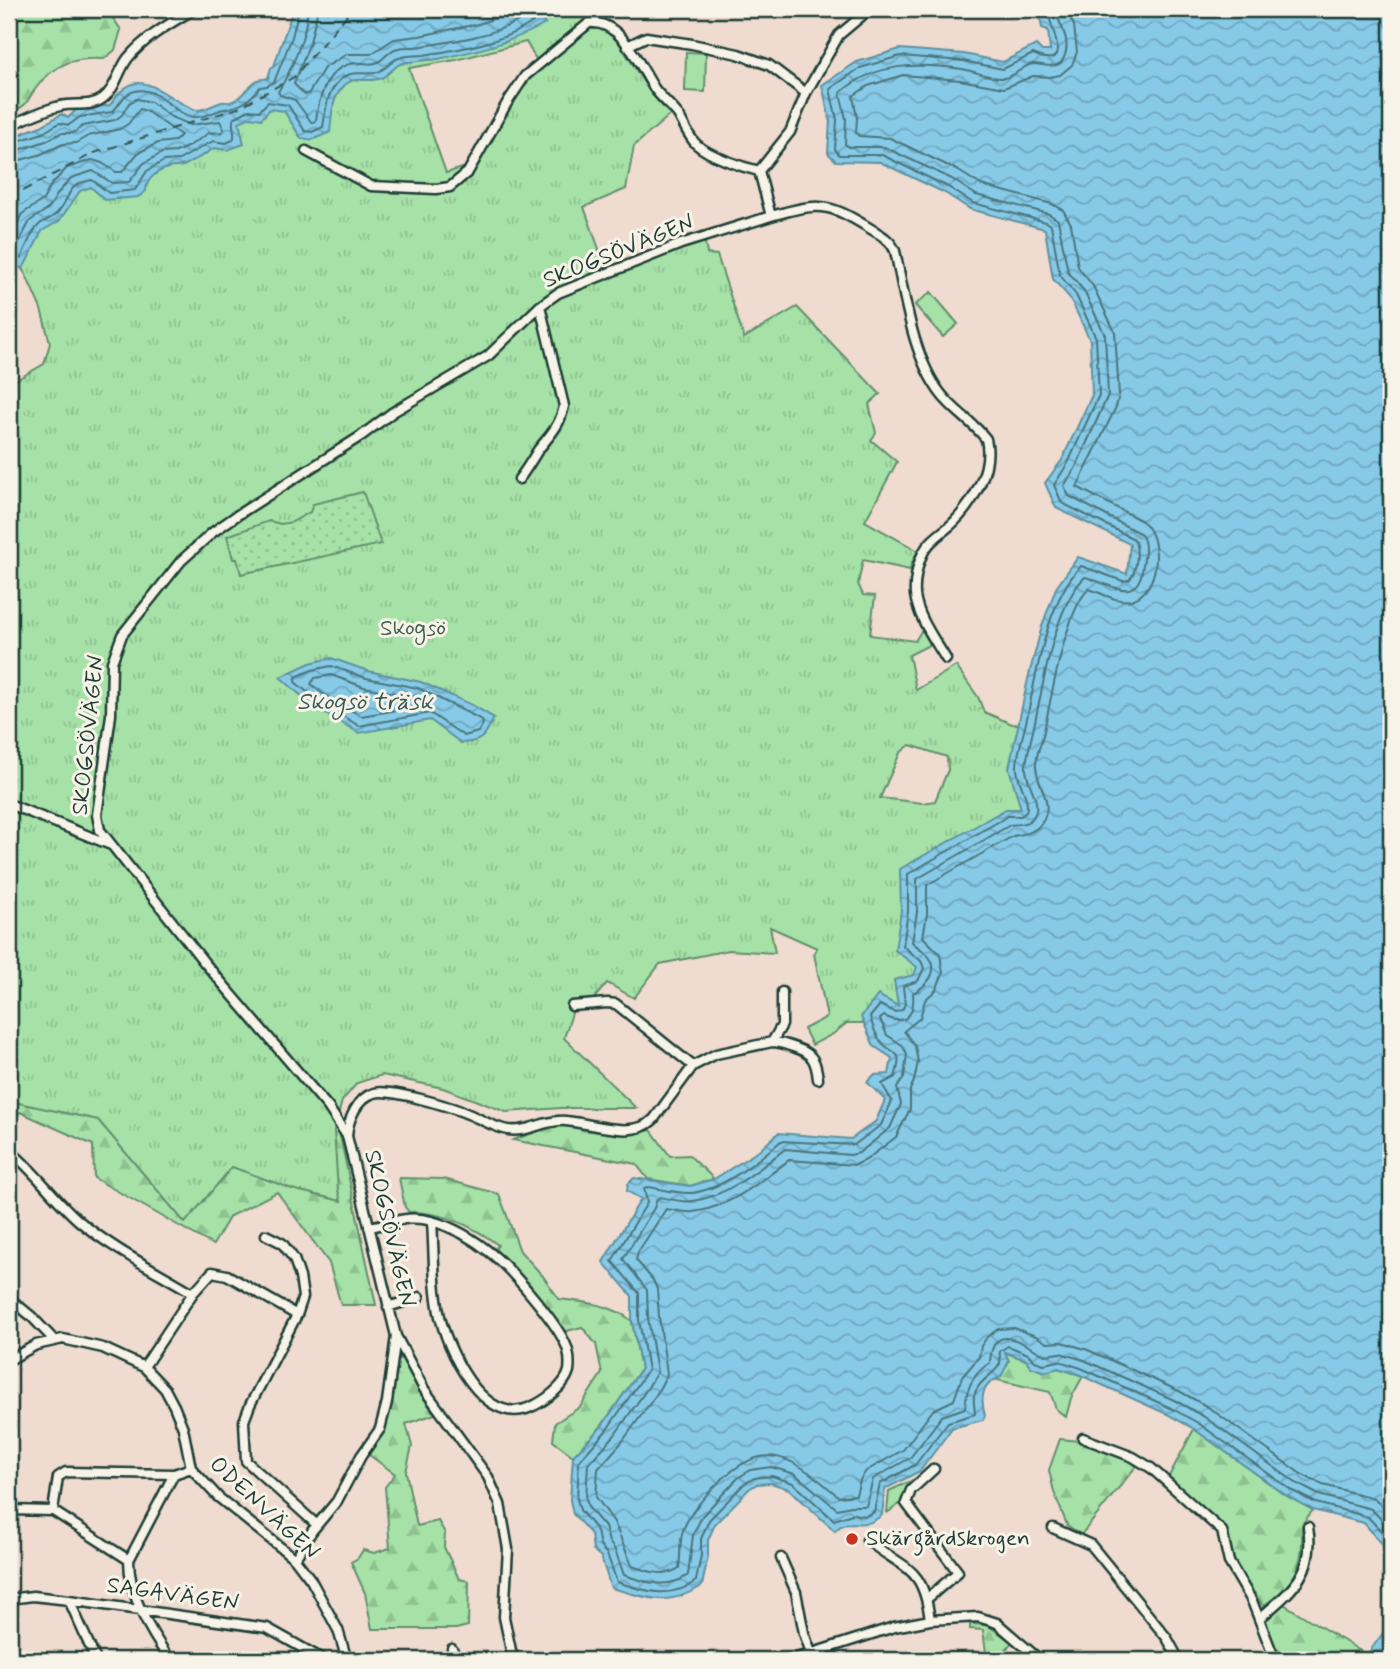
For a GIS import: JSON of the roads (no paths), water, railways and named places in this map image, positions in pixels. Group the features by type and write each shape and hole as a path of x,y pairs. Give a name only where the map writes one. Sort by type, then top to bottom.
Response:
{"street":[{"path":"9,126 56,107 100,101 111,90 122,66 134,51 146,40 194,9"},
{"path":"760,171 790,132 806,93 839,35 870,9"},
{"path":"306,151 371,186 436,189 450,187 468,172 525,76 589,23 597,22 611,28 627,46 655,90 677,113 696,144 742,167 760,171"},
{"path":"627,46 646,37 738,54 769,65 806,93"},
{"path":"760,171 771,216"},
{"name":"SKOGSÖVÄGEN","path":"513,1660 504,1617 507,1534 495,1491 477,1461 424,1389 396,1336 347,1136 328,1107 204,962 100,830 97,815 111,715 112,662 122,635 181,561 213,532 361,436 393,412 471,368 558,293 693,240 771,216 811,206 827,206 846,214 889,241 895,251 919,352 928,374 941,395 986,439 988,462 980,482 966,507 923,551 917,569 915,596 919,611 946,659"},
{"path":"519,479 555,432 564,406 540,306"},
{"path":"9,804 111,845"},
{"path":"772,1042 782,1025 782,992"},
{"path":"572,1006 616,1004 693,1066"},
{"path":"347,1136 348,1125 356,1109 367,1097 380,1092 466,1113 511,1131 556,1121 614,1128 640,1128 648,1126 654,1119 693,1066 716,1054 772,1042 780,1042 810,1053 816,1063 818,1079"},
{"path":"9,1150 26,1164 65,1209 81,1223 131,1257 193,1293"},
{"path":"369,1227 410,1217 432,1221 456,1230 493,1254 527,1290 565,1344 569,1364 565,1380 559,1387 532,1407 513,1410 494,1404 481,1395 460,1367 439,1311 432,1221"},
{"path":"266,1235 282,1243 293,1259 300,1277 303,1297 297,1315 250,1405 243,1429 246,1461 317,1525"},
{"path":"144,1367 193,1293 212,1272 219,1271 297,1315"},
{"path":"388,1307 419,1297"},
{"path":"9,1298 54,1340"},
{"path":"295,1559 317,1525 337,1501 361,1456 380,1429 387,1402 396,1336"},
{"name":"ODENVÄGEN","path":"9,1360 25,1349 54,1340 91,1344 121,1354 144,1367 165,1390 174,1406 183,1428 191,1468 218,1497 295,1559 311,1580 338,1630 347,1660"},
{"path":"1083,1438 1133,1457 1151,1468 1218,1526 1224,1536 1229,1562 1260,1618 1275,1660"},
{"path":"53,1511 58,1477 66,1472 174,1474 191,1468"},
{"path":"928,1598 958,1572 906,1503 911,1490 934,1469"},
{"path":"170,1660 141,1611 128,1560 174,1474"},
{"path":"9,1510 53,1511 128,1560"},
{"path":"1260,1618 1290,1591 1306,1569 1310,1542 1308,1527"},
{"path":"1053,1528 1091,1545 1167,1638 1179,1660"},
{"path":"867,1540 917,1576 928,1598 930,1620"},
{"path":"780,1558 796,1592 811,1653"},
{"name":"SAGAVÄGEN","path":"9,1599 33,1596 69,1600 267,1628 324,1660"},
{"path":"69,1600 96,1660"},
{"path":"767,1660 795,1659 872,1633 930,1620 978,1617 997,1623 1040,1660"},
{"path":"452,1649 458,1660"},
{"path":"598,1660 619,1660"}],"water":[{"path":"293,9 535,9 545,24 493,46 438,59 404,63 377,79 350,81 336,97 330,132 312,140 301,138 284,111 270,109 261,119 251,117 239,122 244,144 227,150 215,148 185,165 160,171 150,179 146,191 138,197 105,200 91,187 80,191 59,221 42,231 23,269 14,265 9,267 9,138 41,126 62,114 68,118 76,110 110,105 120,92 129,85 138,83 156,88 193,110 233,101 255,82 268,78"},
{"path":"1039,9 1391,9 1391,1554 1364,1523 1313,1510 1287,1496 1194,1429 1167,1414 1078,1374 1058,1368 1045,1372 1031,1367 1026,1360 1005,1352 1009,1361 1001,1377 989,1384 984,1392 983,1420 952,1428 920,1471 885,1489 882,1515 877,1519 869,1523 846,1524 835,1531 789,1489 771,1483 757,1484 715,1524 708,1540 702,1586 667,1599 636,1595 611,1588 601,1557 593,1550 591,1534 573,1514 570,1500 573,1456 601,1427 641,1369 632,1321 632,1296 603,1262 641,1199 627,1191 628,1184 634,1178 690,1186 714,1179 760,1150 778,1133 851,1139 876,1121 885,1100 867,1082 874,1075 889,1074 892,1058 874,1046 861,1017 878,995 898,1006 894,980 914,975 917,967 895,950 901,911 900,869 1006,809 1021,809 1009,768 1028,679 1042,626 1056,588 1078,557 1127,574 1130,544 1056,508 1045,483 1062,460 1092,395 1090,340 1070,298 1053,279 1045,229 970,209 945,193 880,162 836,161 828,153 830,120 822,85 857,62 900,49 964,54 1003,62 1036,45 1042,51 1050,51 1048,30 1042,28"},
{"name":"Skogsö träsk","path":"331,658 368,671 421,682 494,718 482,737 461,743 430,720 359,733 314,707 280,677 310,663"},
{"path":"1391,1622 1391,1660 1367,1660 1367,1655"}],"place":[{"name":"Skärgårdskrogen","path":"852,1539"}],"park label":[{"name":"Skogsö","path":"413,629"}]}
